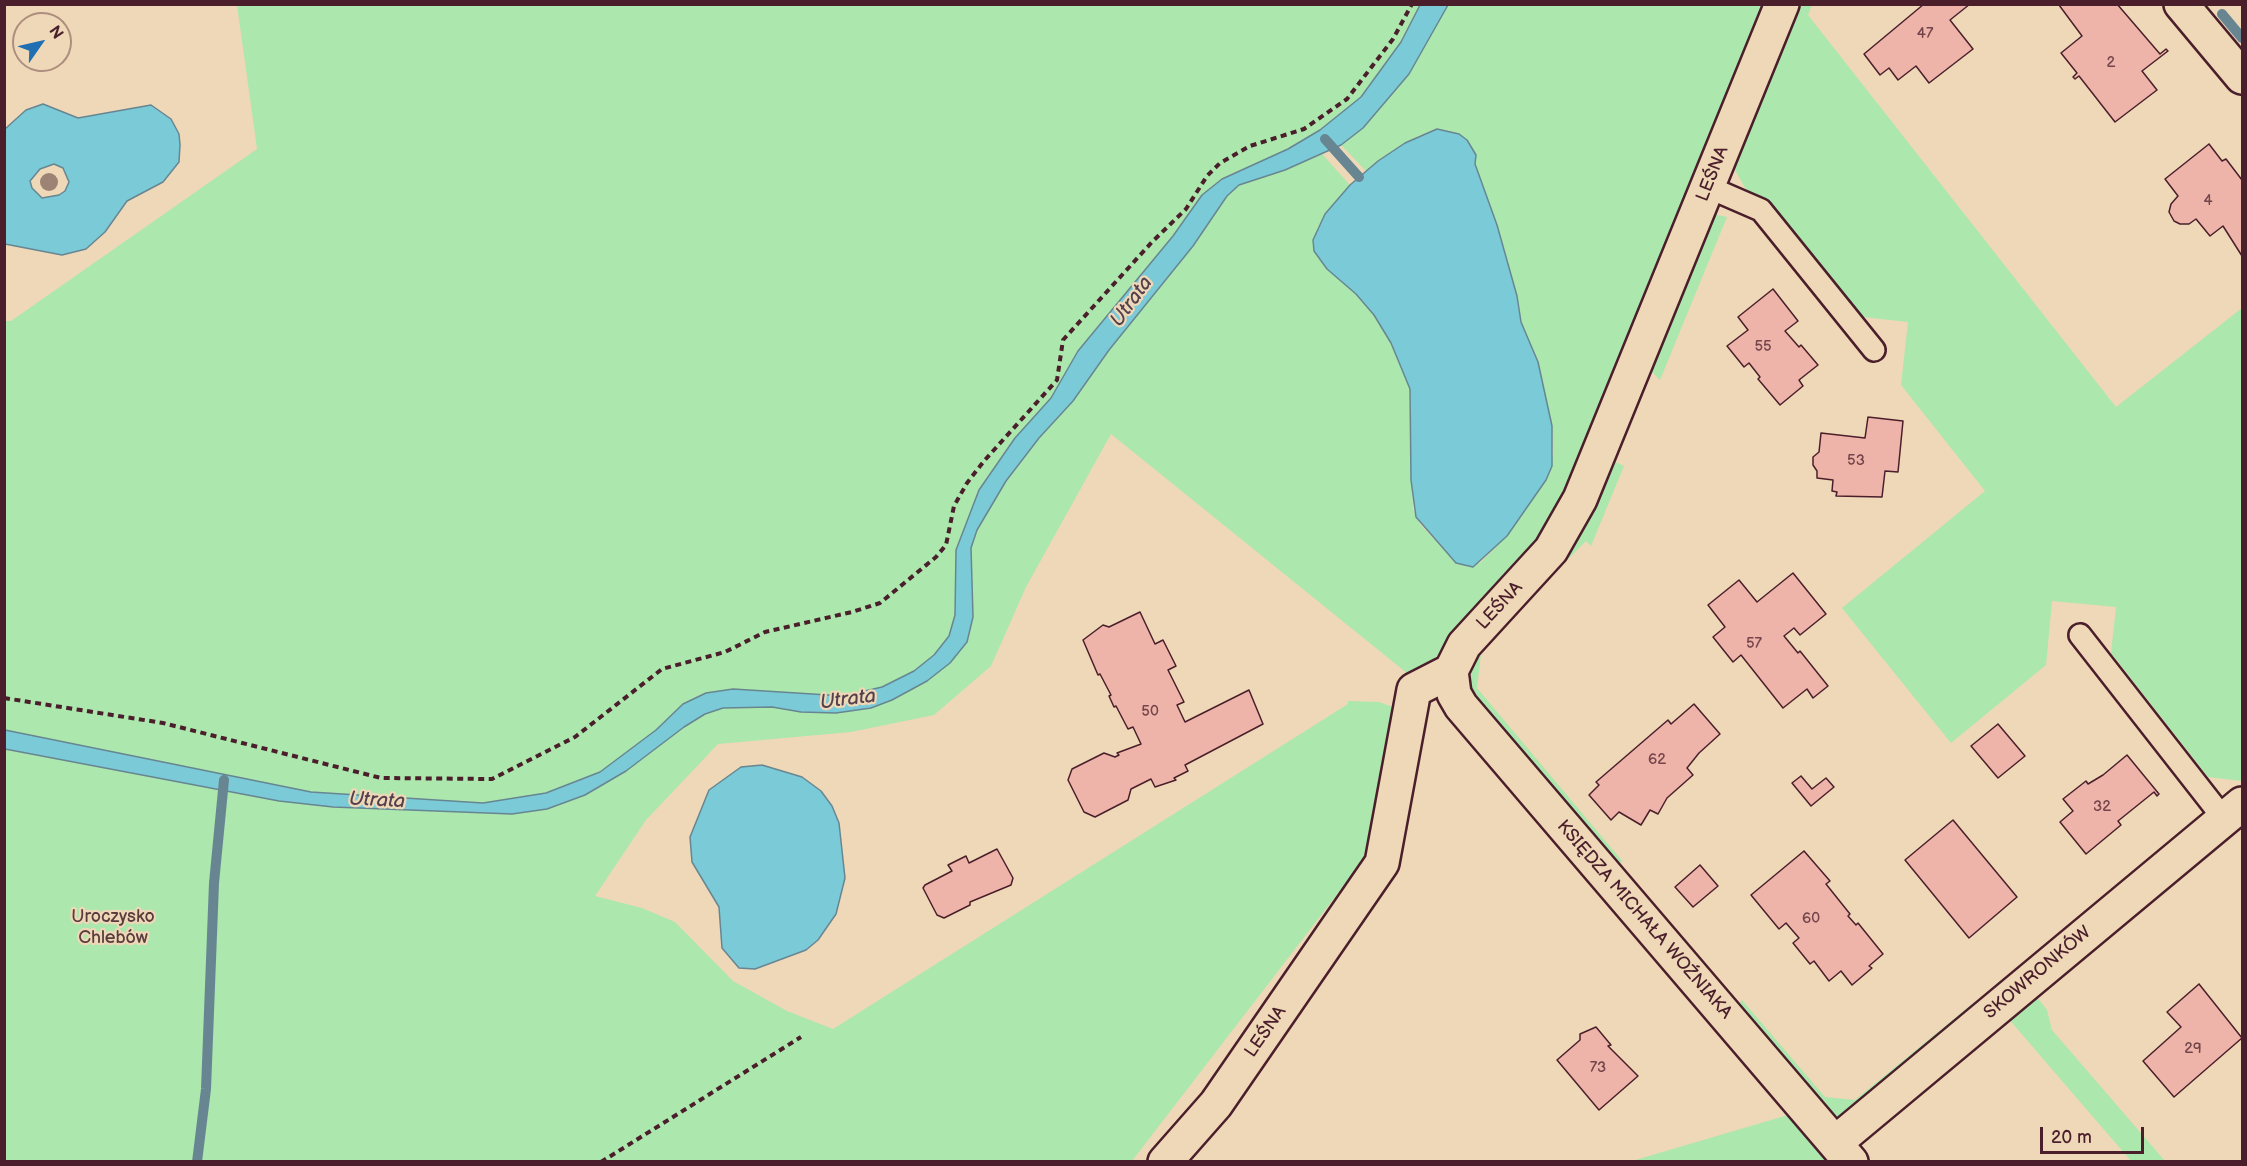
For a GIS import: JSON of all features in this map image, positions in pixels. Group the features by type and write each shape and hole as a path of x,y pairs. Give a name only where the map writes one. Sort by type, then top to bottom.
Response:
{"street":[{"name":"LEŚNA","path":"1165,1161 1216,1104 1382,863 1414,690 1451,671 1464,645 1547,554 1565,528 1600,451 1782,4"},
{"path":"2181,4 2242,77"},
{"name":"KSIĘDZA MICHAŁA WOŹNIAKA","path":"1451,671 1453,690 1461,706 1843,1152"},
{"name":"SKOWRONKÓW","path":"1843,1152 2233,811"}],"lane":[{"path":"1708,187 1761,210 1874,350"},
{"path":"2080,635 2233,811"}],"path":[{"path":"4,698 163,723 381,777 492,779 575,737 662,669 725,652 765,632 843,615 880,603 936,557 946,545 954,506 967,483 1057,380 1060,368 1059,351 1063,340 1152,242 1186,209 1208,176 1220,163 1250,146 1304,129 1347,99 1393,39 1412,4"},
{"path":"601,1161 801,1037"}],"green space":[{"path":"237,5 1420,5 1401,42 1361,97 1320,130 1288,149 1222,178 1202,195 1173,236 1078,351 1051,398 1015,438 979,490 956,550 955,615 949,636 934,655 914,671 882,687 844,696 733,689 706,693 683,704 656,730 600,772 546,793 483,803 311,792 5,730 5,321 11,321 257,149"},
{"name":"Uroczysko Chlebów","path":"1448,5 1770,5 1556,522 1443,650 1413,678 1111,434 1026,587 991,666 934,715 851,732 718,744 646,820 595,896 642,908 675,922 733,981 787,1011 833,1029 1348,704 1348,701 1379,702 1395,708 1375,845 1132,1161 5,1161 4,749 279,801 333,807 512,814 585,795 626,771 684,727 705,714 723,708 772,707 801,712 836,713 871,708 892,700 927,681 950,663 971,580 971,548 977,530 1006,481 1039,438 1073,401 1109,350 1193,246 1227,196 1239,185 1285,170 1322,154 1350,185 1325,214 1317,229 1314,251 1327,269 1356,294 1374,314 1391,343 1410,389 1413,509 1420,524 1456,563 1480,563 1507,536 1528,506 1553,454 1552,426 1538,362 1521,322 1517,296 1497,225 1475,164 1476,155 1437,129 1419,136 1366,171 1341,145 1363,128"},
{"path":"1796,5 1812,5 1808,15 2116,407 2242,308 2242,781 2208,777 2111,653 2116,607 2052,601 2046,665 1951,743 1842,608 1985,491 1901,385 1908,322 1863,317 1781,216 1745,188 1735,170 1734,160"},
{"path":"1713,214 1727,217 1660,380 1646,366"},
{"path":"1609,459 1624,466 1591,546 1586,541 1482,646 1477,688 1623,862 1609,862 1472,695 1470,680 1474,654"},
{"path":"2034,993 2047,1010 2052,1030 2165,1161 2131,1161 2007,1017"},
{"path":"1742,1000 1825,1097 1855,1100 1972,1004 1976,1009 1841,1121 1828,1120 1736,1009"},
{"path":"1788,1115 1828,1161 1632,1161"}],"water":[{"name":"Utrata","path":"1420,5 1448,5 1409,74 1363,128 1341,145 1285,170 1239,185 1227,196 1193,246 1109,350 1073,401 1039,438 1006,481 977,530 971,548 973,617 967,642 950,663 927,681 892,700 871,708 836,713 801,712 772,707 723,708 705,714 684,727 626,771 585,795 547,809 512,814 333,807 279,801 5,749 5,730 311,792 483,803 546,793 600,772 656,730 683,704 706,693 733,689 844,696 882,687 914,671 934,655 949,636 955,615 956,550 979,490 1015,438 1051,398 1078,351 1173,236 1202,195 1222,179 1288,149 1320,130 1361,97 1401,42"},
{"path":"43,104 78,118 151,105 171,119 179,134 179,162 163,182 127,201 105,232 86,249 62,255 5,244 5,129 26,110","holes":["54,164 63,168 69,182 65,191 59,195 42,198 32,188 30,181 40,169"]},
{"path":"1437,129 1459,134 1467,140 1476,155 1475,164 1497,225 1517,296 1521,322 1538,362 1552,426 1552,466 1546,480 1507,536 1473,567 1456,563 1416,517 1411,480 1410,389 1391,343 1374,315 1356,294 1327,269 1314,251 1313,240 1325,214 1350,185 1378,161 1405,143"},
{"path":"762,765 802,777 821,791 832,806 839,823 845,878 836,914 818,940 806,950 755,969 739,968 722,948 719,907 692,862 690,837 709,790 741,767"}],"building":[{"path":"1924,4 1970,4 1950,20 1973,49 1929,83 1916,66 1898,80 1889,68 1880,75 1864,54"},
{"path":"2117,4 2160,54 2166,49 2168,51 2142,71 2157,90 2115,122 2079,76 2075,79 2073,77 2077,73 2061,53 2082,36 2059,5"},
{"path":"2209,144 2222,161 2226,159 2242,180 2242,256 2223,226 2210,236 2196,219 2189,224 2180,224 2174,221 2169,212 2171,204 2178,196 2165,179"},
{"path":"1773,289 1798,321 1785,331 1818,365 1799,380 1803,386 1780,405 1758,379 1760,377 1749,363 1744,367 1727,346 1748,330 1738,317"},
{"path":"1868,417 1903,421 1898,472 1885,471 1882,497 1836,496 1837,492 1832,491 1833,480 1817,478 1817,471 1813,465 1813,457 1819,452 1821,433 1865,438"},
{"path":"1793,573 1826,614 1800,635 1794,628 1784,636 1798,653 1800,651 1828,686 1813,698 1807,689 1783,708 1741,655 1733,662 1713,637 1725,627 1708,605 1739,580 1757,602"},
{"path":"1140,612 1155,644 1163,640 1176,666 1168,670 1184,702 1177,705 1185,722 1249,690 1263,724 1185,765 1188,771 1174,778 1176,780 1155,787 1151,779 1131,789 1128,800 1095,817 1084,812 1068,780 1072,769 1104,753 1115,757 1119,755 1117,753 1141,744 1133,727 1128,729 1116,706 1114,707 1109,696 1111,695 1100,674 1098,675 1083,640 1103,625 1109,627"},
{"path":"1694,704 1720,734 1699,753 1687,768 1693,775 1667,798 1658,814 1650,810 1641,825 1619,812 1611,820 1589,795 1599,785 1596,782 1668,720 1671,724"},
{"path":"1998,724 2025,756 1998,778 1971,746"},
{"path":"2127,755 2159,794 2157,796 2154,792 2118,821 2121,825 2086,854 2060,822 2073,811 2063,799 2086,781 2088,784 2103,775"},
{"path":"1801,776 1812,789 1826,778 1834,787 1811,806 1792,783"},
{"path":"1953,820 2017,897 1969,938 1905,860"},
{"path":"997,849 1013,878 1011,885 970,902 970,905 944,918 937,915 923,888 925,885 952,871 948,865 966,856 969,863"},
{"path":"1804,851 1830,881 1826,884 1850,914 1848,916 1856,925 1858,923 1883,954 1869,966 1872,968 1852,985 1841,971 1829,981 1814,961 1810,964 1793,943 1799,938 1786,923 1779,929 1751,895"},
{"path":"1700,865 1718,886 1693,907 1675,887"},
{"path":"2199,984 2242,1038 2174,1097 2143,1061 2181,1027 2167,1012"},
{"path":"1596,1027 1611,1045 1608,1046 1638,1076 1599,1110 1557,1060 1580,1040 1580,1034"}],"waterway":[{"path":"2222,14 2242,38"},
{"path":"1325,139 1359,177"},
{"path":"197,1162 206,1089 214,883 224,780"}]}
